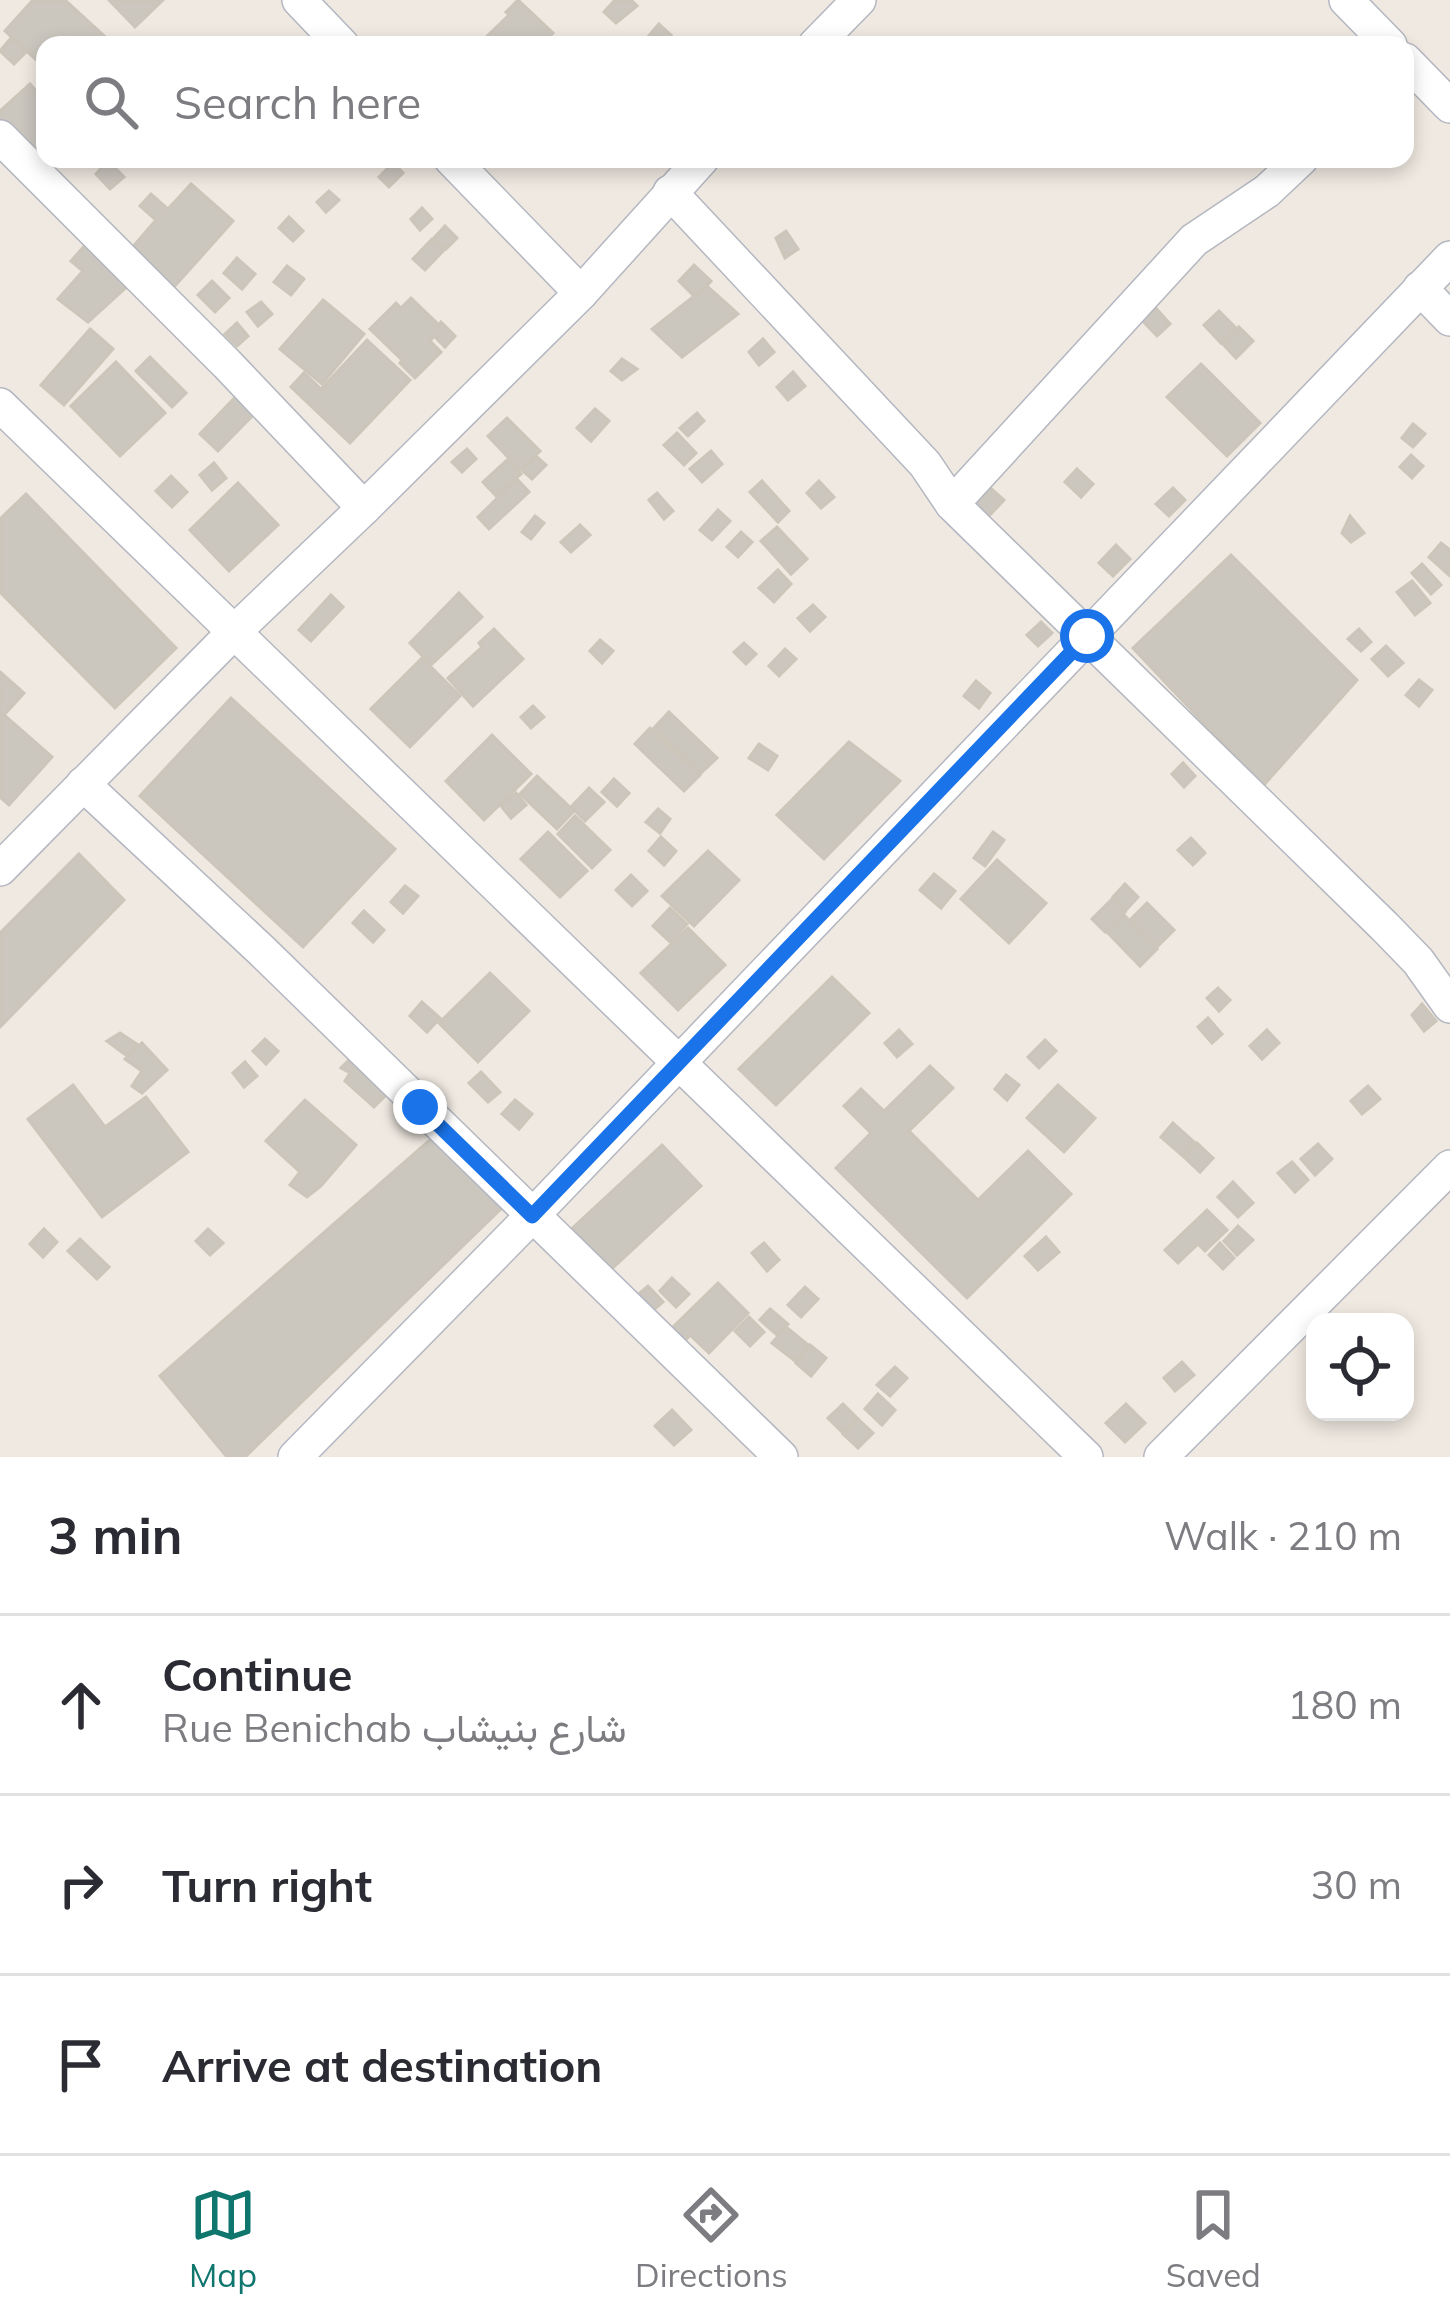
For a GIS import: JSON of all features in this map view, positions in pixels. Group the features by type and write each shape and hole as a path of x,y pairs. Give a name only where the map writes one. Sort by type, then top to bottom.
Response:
{"street":[{"path":"299,0 333,36"},
{"path":"823,36 859,0"},
{"path":"1346,0 1381,36"},
{"path":"1414,71 1450,106"},
{"path":"0,137 364,508"},
{"path":"460,168 580,293"},
{"path":"0,868 580,293 693,168"},
{"path":"952,504 1193,240 1291,168"},
{"path":"670,191 925,464 952,504 1402,944 1450,1006"},
{"path":"295,1457 1450,258"},
{"path":"1420,288 1450,319"},
{"path":"0,405 1086,1457"},
{"path":"83,784 261,950 781,1457"},
{"path":"1161,1457 1450,1167"}],"building":[{"path":"33,0 65,0 104,36 36,36 36,60 5,31"},
{"path":"109,0 163,0 135,27"},
{"path":"518,0 553,33 487,36 509,15 506,12"},
{"path":"615,0 631,0 637,6 616,23 604,12"},
{"path":"659,24 671,35 670,36 649,36"},
{"path":"11,38 26,52 14,64 0,51"},
{"path":"30,84 36,91 33,154 0,117 0,111"},
{"path":"102,168 115,168 124,177 110,189 96,174"},
{"path":"388,168 403,173 389,187 379,177"},
{"path":"191,184 233,221 174,287 131,249 156,220 140,206 151,194 168,209"},
{"path":"329,191 339,200 326,212 317,202"},
{"path":"422,208 432,219 420,230 411,219"},
{"path":"289,217 303,231 293,241 279,228"},
{"path":"445,226 457,238 446,249 434,238"},
{"path":"786,231 798,249 785,258 776,238"},
{"path":"432,239 444,250 425,270 413,259"},
{"path":"87,243 132,282 88,322 58,299 83,271 71,261"},
{"path":"237,258 255,274 242,289 224,273"},
{"path":"694,265 711,281 696,298 679,281"},
{"path":"287,266 304,279 291,295 274,282"},
{"path":"212,281 229,298 215,312 198,295"},
{"path":"707,286 738,314 682,357 652,329"},
{"path":"411,298 455,336 445,347 434,336 430,341 441,352 415,378 370,329 396,303 401,308"},
{"path":"323,300 364,334 322,384 280,349"},
{"path":"261,302 272,314 258,326 247,312"},
{"path":"1153,305 1170,324 1157,336 1139,317"},
{"path":"1219,311 1236,328 1221,343 1204,325"},
{"path":"237,323 248,336 237,346 225,334"},
{"path":"1239,327 1253,341 1236,358 1223,344"},
{"path":"90,329 113,349 64,405 41,385"},
{"path":"763,339 774,352 759,365 749,352"},
{"path":"367,340 410,380 350,443 291,387 304,373 321,389"},
{"path":"150,357 186,393 172,407 136,371"},
{"path":"622,359 637,369 622,380 611,371"},
{"path":"116,362 165,413 120,456 71,406"},
{"path":"1201,364 1260,423 1227,456 1167,397"},
{"path":"793,372 805,386 788,400 777,387"},
{"path":"244,388 263,405 218,451 200,434"},
{"path":"595,409 609,421 591,441 577,428"},
{"path":"697,413 704,421 688,436 680,428"},
{"path":"507,418 540,451 520,470 488,436"},
{"path":"1413,424 1425,434 1413,447 1402,438"},
{"path":"677,433 696,453 684,465 664,445"},
{"path":"467,449 476,459 462,472 452,462"},
{"path":"711,451 722,464 702,482 690,469"},
{"path":"1411,455 1423,466 1412,478 1400,467"},
{"path":"536,456 546,465 532,479 523,471"},
{"path":"507,460 521,474 496,496 483,482"},
{"path":"214,463 226,478 212,490 200,475"},
{"path":"1077,469 1093,484 1081,497 1065,482"},
{"path":"171,476 187,492 172,507 156,491"},
{"path":"517,479 529,492 489,529 478,517"},
{"path":"762,481 789,511 778,522 750,492"},
{"path":"819,481 834,497 821,508 807,493"},
{"path":"238,483 278,525 229,571 190,530"},
{"path":"988,486 1004,500 988,517 972,503"},
{"path":"1173,488 1185,500 1169,516 1156,504"},
{"path":"657,493 673,511 664,519 649,500"},
{"path":"26,494 176,648 115,708 0,592 0,519"},
{"path":"718,510 730,521 712,540 700,530"},
{"path":"535,516 544,523 531,539 522,532"},
{"path":"1350,516 1364,533 1351,542 1342,533"},
{"path":"580,525 590,535 571,552 561,542"},
{"path":"777,527 807,559 791,574 761,541"},
{"path":"741,532 752,542 738,557 727,547"},
{"path":"1441,543 1450,550 1450,576 1429,557"},
{"path":"1116,545 1130,559 1113,576 1099,563"},
{"path":"1231,555 1357,680 1263,786 1133,648"},
{"path":"1422,564 1441,585 1431,594 1412,573"},
{"path":"778,570 791,584 774,602 759,588"},
{"path":"1412,581 1430,603 1415,615 1397,592"},
{"path":"459,593 482,617 431,665 410,643"},
{"path":"331,595 343,607 311,641 299,630"},
{"path":"813,605 825,617 810,631 798,618"},
{"path":"1041,622 1052,633 1038,646 1027,635"},
{"path":"494,629 523,659 473,706 448,678"},
{"path":"1359,629 1371,642 1361,651 1348,639"},
{"path":"600,640 613,651 602,663 590,651"},
{"path":"744,643 756,654 746,664 734,652"},
{"path":"1386,646 1403,663 1388,676 1372,659"},
{"path":"785,649 796,659 779,676 769,666"},
{"path":"422,658 460,696 410,747 371,709"},
{"path":"0,672 24,693 4,715 52,757 9,805 0,797"},
{"path":"1419,680 1432,690 1419,706 1406,695"},
{"path":"976,681 990,693 979,708 964,696"},
{"path":"231,698 395,849 303,947 140,796"},
{"path":"533,706 544,717 531,728 521,717"},
{"path":"669,712 717,758 701,773 654,728"},
{"path":"650,728 700,775 684,791 635,744"},
{"path":"492,735 531,774 484,820 446,781"},
{"path":"849,742 900,781 824,859 777,815"},
{"path":"759,744 777,756 768,770 749,758"},
{"path":"1183,763 1195,776 1184,787 1172,774"},
{"path":"537,776 574,811 557,829 520,794"},
{"path":"614,779 629,793 617,806 602,792"},
{"path":"589,788 604,802 585,821 571,807"},
{"path":"516,793 526,805 511,818 501,806"},
{"path":"658,809 670,819 660,833 646,822"},
{"path":"575,816 610,850 592,868 558,834"},
{"path":"548,832 587,871 560,897 521,859"},
{"path":"993,832 1004,840 985,866 974,858"},
{"path":"661,837 676,851 664,865 649,851"},
{"path":"1191,838 1205,853 1193,865 1178,850"},
{"path":"708,851 739,880 694,926 662,896"},
{"path":"79,854 124,900 0,1027 0,933"},
{"path":"997,860 1046,903 1009,943 961,899"},
{"path":"934,874 955,891 941,908 920,890"},
{"path":"631,875 647,891 632,906 616,890"},
{"path":"1125,884 1138,897 1126,910 1113,897"},
{"path":"405,886 418,896 403,913 391,902"},
{"path":"1112,899 1125,912 1105,932 1092,919"},
{"path":"1147,903 1174,930 1158,946 1131,919"},
{"path":"670,908 687,924 670,942 653,926"},
{"path":"364,911 384,930 373,942 353,923"},
{"path":"1124,915 1157,949 1140,966 1107,932"},
{"path":"688,928 725,965 678,1010 641,973"},
{"path":"490,973 529,1011 478,1062 439,1023"},
{"path":"832,977 869,1013 776,1105 739,1069"},
{"path":"1218,988 1230,1000 1219,1011 1207,998"},
{"path":"422,1002 440,1018 427,1032 410,1016"},
{"path":"1422,1004 1436,1021 1424,1031 1412,1015"},
{"path":"1208,1018 1222,1034 1212,1043 1198,1027"},
{"path":"899,1030 912,1044 897,1057 885,1043"},
{"path":"1267,1030 1279,1043 1262,1059 1250,1046"},
{"path":"120,1033 138,1045 126,1055 107,1041"},
{"path":"265,1039 278,1051 266,1064 253,1051"},
{"path":"1045,1040 1056,1051 1039,1068 1028,1057"},
{"path":"142,1043 167,1070 142,1093 132,1086 142,1071 125,1059"},
{"path":"351,1058 389,1092 374,1107 345,1081 350,1073 341,1068"},
{"path":"245,1062 257,1076 244,1087 233,1073"},
{"path":"930,1066 953,1088 909,1131 978,1200 1028,1151 1071,1194 967,1298 836,1168 871,1133 844,1106 861,1089 884,1111"},
{"path":"481,1072 500,1092 488,1102 469,1083"},
{"path":"1006,1075 1019,1085 1007,1100 995,1089"},
{"path":"73,1085 105,1127 146,1097 188,1152 102,1217 28,1119"},
{"path":"1058,1085 1095,1118 1064,1152 1027,1118"},
{"path":"1368,1086 1380,1099 1362,1114 1351,1101"},
{"path":"305,1100 356,1145 307,1197 290,1185 300,1172 266,1141"},
{"path":"515,1100 532,1114 519,1129 502,1114"},
{"path":"1173,1123 1194,1142 1183,1156 1161,1137"},
{"path":"440,1131 505,1205 245,1457 227,1457 160,1376"},
{"path":"1197,1143 1213,1158 1200,1172 1184,1157"},
{"path":"1318,1144 1332,1159 1315,1175 1301,1159"},
{"path":"662,1145 701,1186 604,1276 565,1235"},
{"path":"1292,1162 1308,1180 1295,1192 1278,1173"},
{"path":"1233,1182 1253,1203 1238,1217 1218,1197"},
{"path":"1207,1210 1227,1230 1205,1251 1198,1244 1178,1263 1165,1250"},
{"path":"1238,1226 1253,1240 1237,1255 1224,1241"},
{"path":"44,1229 57,1242 43,1257 30,1244"},
{"path":"208,1229 223,1243 210,1255 196,1241"},
{"path":"1046,1237 1059,1252 1038,1270 1025,1256"},
{"path":"80,1239 109,1267 97,1279 68,1251"},
{"path":"764,1243 779,1260 767,1271 752,1253"},
{"path":"1220,1243 1234,1258 1223,1269 1209,1255"},
{"path":"672,1278 689,1294 676,1307 660,1291"},
{"path":"718,1283 748,1313 709,1353 690,1335 684,1342 671,1329"},
{"path":"648,1286 663,1302 649,1314 634,1298"},
{"path":"805,1287 818,1299 801,1317 788,1305"},
{"path":"770,1309 788,1324 777,1335 760,1320"},
{"path":"749,1317 764,1332 750,1346 735,1331"},
{"path":"786,1327 808,1345 795,1361 772,1343"},
{"path":"810,1345 826,1358 811,1376 796,1363"},
{"path":"1182,1362 1194,1375 1175,1391 1164,1378"},
{"path":"895,1367 907,1378 890,1396 877,1385"},
{"path":"878,1394 895,1410 882,1425 865,1409"},
{"path":"843,1404 857,1418 842,1432 828,1418"},
{"path":"1126,1404 1145,1423 1125,1442 1106,1423"},
{"path":"672,1410 691,1430 674,1445 655,1426"},
{"path":"858,1419 873,1433 858,1448 843,1434"}],"route":[{"path":"420,1107 532,1216 1087,636"}]}
